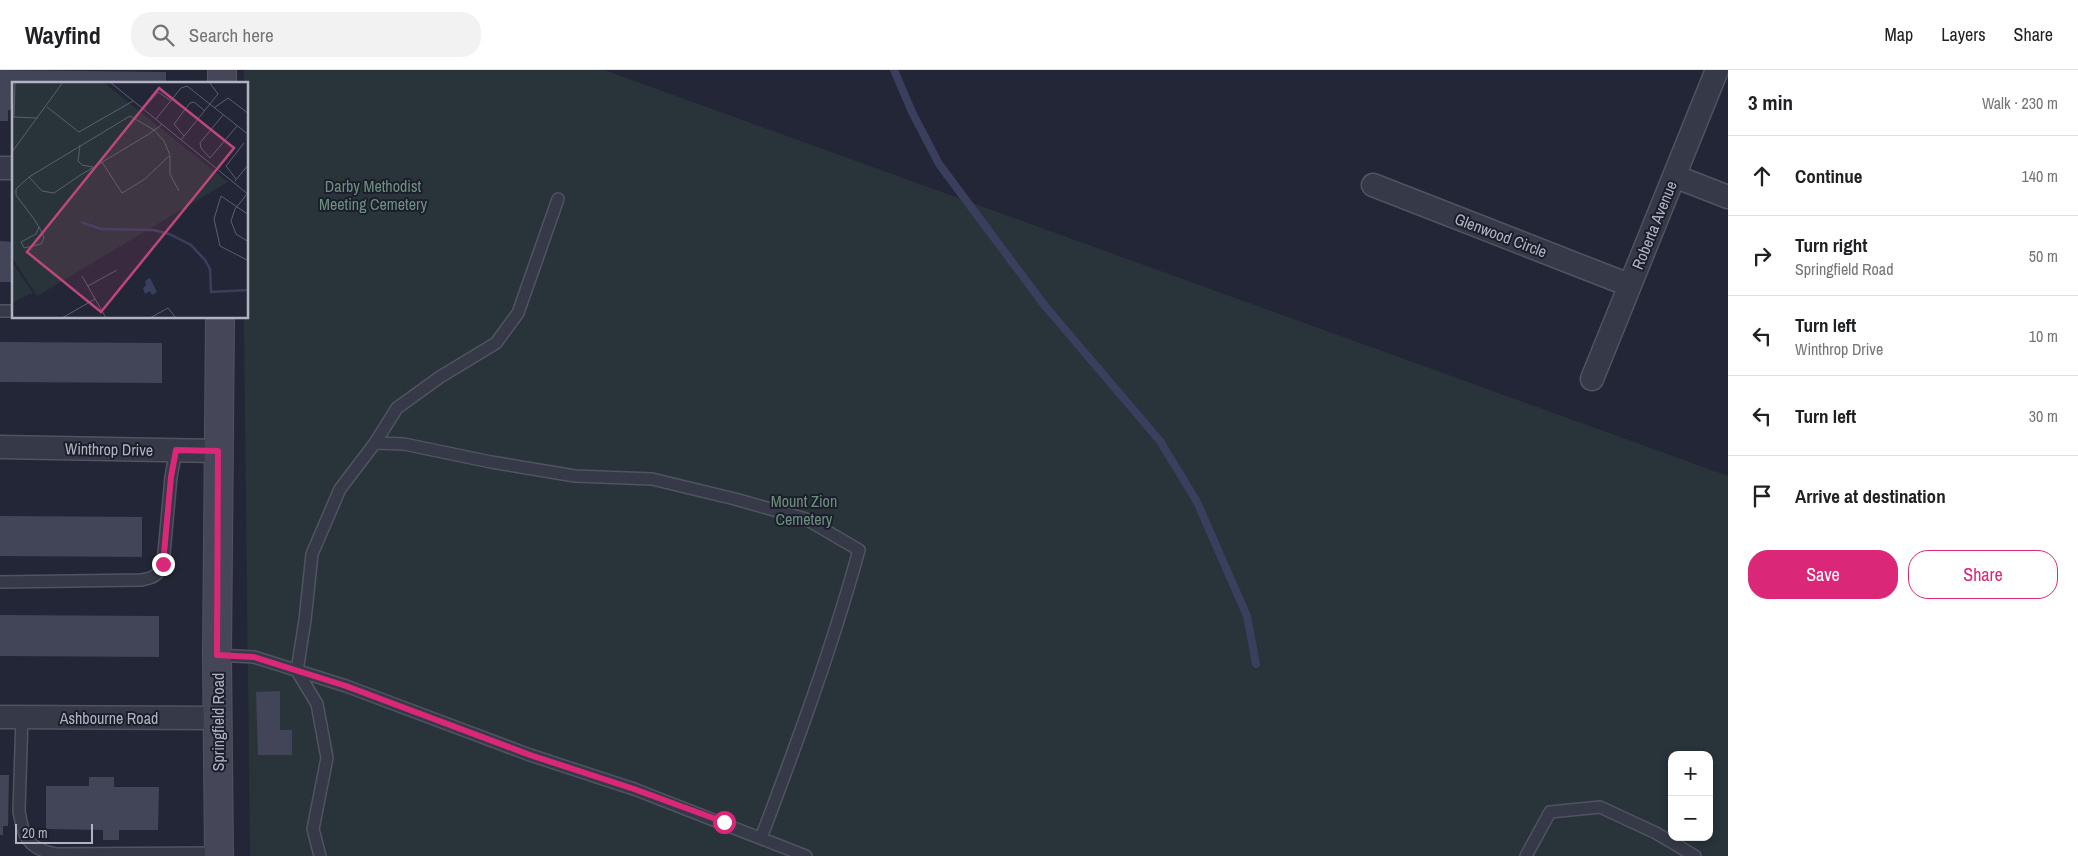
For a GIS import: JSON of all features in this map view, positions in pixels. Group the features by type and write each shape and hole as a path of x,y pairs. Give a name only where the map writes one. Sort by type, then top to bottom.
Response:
{"main road":[{"name":"Springfield Road","path":"218,854 217,655 220,319"}],"street":[{"name":"Roberta Avenue","path":"1592,380 1716,70"},
{"path":"1674,176 1728,197"},
{"name":"Glenwood Circle","path":"1373,185 1630,285"},
{"name":"Winthrop Drive","path":"0,447 218,451"},
{"name":"Ashbourne Road","path":"0,717 217,718"}],"lane":[{"path":"320,856 313,829 327,758 316,704 297,671 312,554 340,490 375,443 397,408 440,377 496,343 518,313 558,199"},
{"path":"375,443 404,444 491,462 575,476 652,479 735,499 806,519 859,550 841,616 762,838"},
{"path":"0,582 141,580 154,578 159,573 163,564 171,477 176,450"},
{"path":"217,655 254,657 346,686 530,755 634,789 806,856"},
{"path":"22,718 19,811 21,825 26,838 33,846 43,852 56,854 218,854"},
{"path":"1526,856 1550,812 1600,807 1656,833 1695,856"}],"green space":[{"name":"Mount Zion Cemetery","path":"244,70 604,70 1728,476 1728,856 250,856 244,327 244,319 249,319 249,82 244,82"}],"building":[{"path":"0,70 166,72 166,82 12,82 12,110 8,110 8,121 0,121"},
{"path":"0,241 12,242 12,282 0,282"},
{"path":"0,342 162,343 162,383 0,382"},
{"path":"0,516 142,517 142,557 0,556"},
{"path":"0,615 159,616 159,657 0,656"},
{"path":"280,691 280,730 292,730 292,755 258,755 256,692"},
{"path":"0,775 9,775 8,826 3,826 3,835 0,835"},
{"path":"89,777 114,777 114,787 159,787 158,830 119,830 119,840 103,840 103,830 46,829 46,786 89,786"}],"waterway":[{"path":"894,70 912,112 939,164 1045,306 1160,441 1197,502 1247,616 1256,664"}],"route":[{"path":"163,564 171,477 176,450 218,451 217,655 254,657 346,686 530,755 634,789 724,822"}],"park label":[{"name":"Darby Methodist Meeting Cemetery","path":"373,195"}]}
